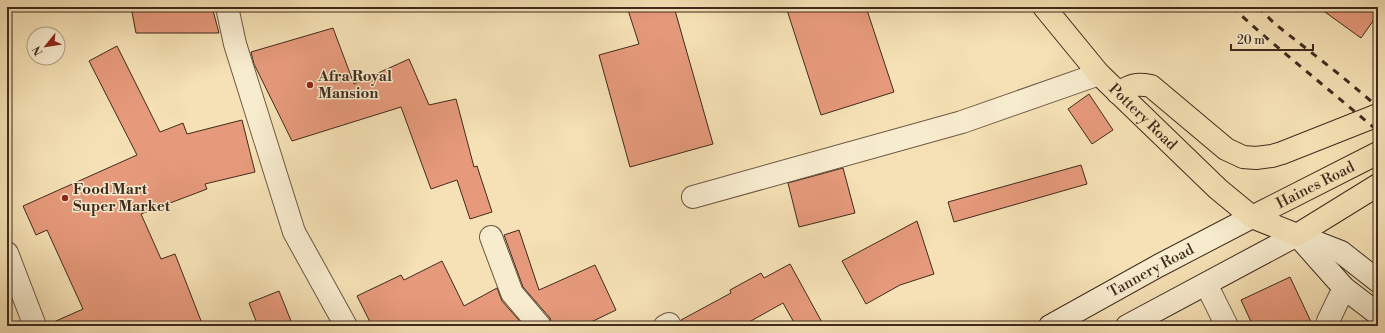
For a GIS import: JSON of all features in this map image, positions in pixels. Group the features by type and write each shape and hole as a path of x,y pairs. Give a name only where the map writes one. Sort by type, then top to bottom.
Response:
{"main road":[{"name":"Pottery Road","path":"1044,7 1099,74 1218,189 1252,217 1297,235"},
{"path":"1118,93 1130,86 1140,84 1151,86 1226,149 1243,157 1250,158 1272,156 1282,153 1378,115"},
{"name":"Haines Road","path":"1252,217 1378,153"},
{"name":"Haines Road","path":"1297,235 1378,184"}],"street":[{"path":"227,7 235,44 294,232 346,326"},
{"path":"693,197 962,122 1099,74"},
{"name":"Tannery Road","path":"1050,326 1158,266 1252,217"},
{"path":"1297,235 1344,288 1378,314"},
{"path":"1127,326 1297,235 1341,252 1378,281"},
{"path":"490,237 512,293 540,326"},
{"path":"7,253 35,326"},
{"path":"1206,284 1227,326"},
{"path":"1330,326 1328,321 1344,288"},
{"path":"665,326 669,324 670,326"}],"building":[{"path":"131,7 212,7 219,33 136,33"},
{"path":"627,7 674,7 713,144 630,167 599,55 639,44"},
{"path":"786,7 866,7 894,92 821,115"},
{"path":"1318,7 1378,7 1378,14 1361,38"},
{"path":"333,28 354,84 409,59 429,105 456,99 474,167 477,166 492,212 470,219 457,180 431,189 401,107 292,141 254,64 251,52"},
{"path":"117,46 160,132 183,123 187,134 242,120 255,172 205,184 207,189 141,214 161,259 175,254 203,326 47,326 83,309 47,230 36,235 23,206 137,155 89,61"},
{"path":"1089,94 1113,130 1092,144 1068,109"},
{"path":"1081,165 1087,184 954,222 948,202"},
{"path":"843,168 855,213 799,227 788,183"},
{"path":"917,221 934,274 900,285 866,304 842,261"},
{"path":"519,230 539,290 595,265 616,310 583,326 552,326 550,318 523,287 504,235"},
{"path":"442,261 464,306 497,288 502,301 524,326 372,326 357,296 401,275 404,280"},
{"path":"790,264 824,326 796,326 783,303 742,326 682,326 681,320 731,293 730,290 761,273 764,278"},
{"path":"1290,277 1313,326 1253,326 1241,300"},
{"path":"279,291 293,326 258,326 249,303"}],"railway":[{"path":"1232,7 1263,35 1378,131"},
{"path":"1258,7 1275,24 1378,107"}],"place":[{"name":"Afra Royal Mansion","path":"310,85"},
{"name":"Food Mart Super Market","path":"65,198"}]}
